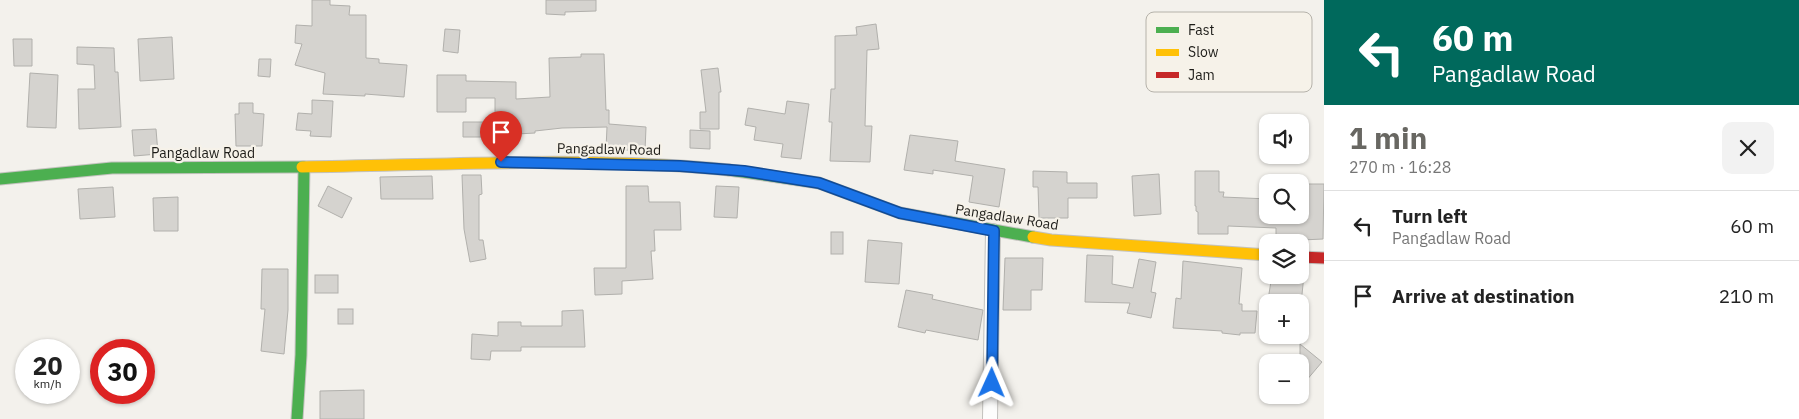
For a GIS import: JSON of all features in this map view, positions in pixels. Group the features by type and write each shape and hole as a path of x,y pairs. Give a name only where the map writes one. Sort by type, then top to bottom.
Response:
{"street":[{"name":"Pangadlaw Road","path":"0,179 112,168 304,167 521,162 680,166 735,170 819,183 900,213 1051,240 1259,254"},
{"path":"297,419 301,355 304,167"},
{"path":"990,419 994,231"},
{"path":"1309,257 1324,258"}],"building":[{"path":"312,0 330,0 330,5 350,6 349,15 366,15 366,58 379,59 379,63 407,65 404,97 365,94 365,96 323,94 325,73 295,65 302,44 295,43 296,25 312,26"},
{"path":"546,0 596,0 596,11 565,12 565,15 546,14"},
{"path":"876,24 879,49 867,50 865,126 872,126 870,162 830,161 832,122 829,122 831,89 835,89 835,36 857,35 856,27"},
{"path":"445,29 460,30 458,53 443,51"},
{"path":"172,37 174,79 140,81 138,39"},
{"path":"13,39 32,39 32,66 14,66"},
{"path":"77,47 114,48 115,72 118,72 121,127 79,129 78,89 95,89 94,65 77,64"},
{"path":"581,54 604,54 606,110 609,110 609,124 646,127 645,151 606,149 607,127 562,128 517,134 517,144 492,144 492,137 463,137 463,122 495,122 495,98 466,98 466,112 437,112 437,75 466,75 466,81 516,82 516,99 550,97 549,58 581,57"},
{"path":"259,59 271,59 270,77 258,76"},
{"path":"718,68 721,92 719,92 719,129 700,129 700,112 706,112 701,70"},
{"path":"30,73 58,75 56,128 27,127"},
{"path":"312,100 333,101 331,137 310,136 311,131 296,130 298,113 312,114"},
{"path":"787,101 809,104 801,159 781,157 783,144 754,140 756,127 745,125 748,108 785,114"},
{"path":"239,103 253,103 253,113 264,114 262,146 236,146 235,114 239,114"},
{"path":"156,129 158,154 134,156 132,130"},
{"path":"690,130 710,131 710,149 690,148"},
{"path":"910,135 958,141 955,161 1005,169 999,207 969,202 973,176 933,170 933,174 904,170"},
{"path":"1033,171 1067,172 1067,183 1097,183 1097,198 1068,198 1068,218 1039,218 1038,187 1033,187"},
{"path":"1195,171 1219,171 1219,192 1224,192 1223,197 1259,199 1259,224 1309,224 1309,184 1324,184 1323,239 1309,240 1309,234 1276,234 1276,228 1228,226 1228,234 1198,234 1198,212 1195,206"},
{"path":"1159,174 1161,214 1134,216 1132,176"},
{"path":"462,175 481,175 482,194 479,195 479,240 483,240 486,259 470,262 464,229"},
{"path":"432,176 433,199 381,199 380,177"},
{"path":"328,186 352,198 342,218 318,206"},
{"path":"626,186 648,186 649,202 680,202 681,230 654,230 655,251 651,251 653,279 622,281 622,294 595,295 594,268 626,268"},
{"path":"716,186 739,187 737,218 714,217"},
{"path":"113,187 115,217 80,219 78,189"},
{"path":"178,197 178,231 154,231 153,198"},
{"path":"831,232 843,232 843,254 831,254"},
{"path":"868,240 902,243 899,284 865,282"},
{"path":"1087,255 1113,256 1112,284 1133,288 1139,259 1156,262 1151,292 1156,293 1151,318 1127,313 1130,303 1085,302"},
{"path":"1005,258 1043,258 1042,290 1031,290 1031,310 1003,310"},
{"path":"1183,261 1242,268 1239,304 1242,304 1242,311 1257,311 1255,333 1240,333 1240,335 1222,333 1222,331 1173,328 1176,298 1181,299"},
{"path":"262,269 288,269 288,310 284,354 261,351 265,309 261,309"},
{"path":"315,275 338,275 338,293 315,293"},
{"path":"1271,284 1303,284 1302,294 1269,294"},
{"path":"906,290 933,295 932,299 983,310 978,340 926,330 925,333 898,327"},
{"path":"338,309 353,309 353,324 338,324"},
{"path":"583,310 585,347 521,347 521,351 491,351 490,360 471,359 472,334 498,336 498,322 521,322 521,326 562,326 562,311"},
{"path":"1300,344 1322,362 1309,377 1309,354 1300,354"},
{"path":"364,390 364,419 320,419 320,391"}],"traffic: fast":[{"path":"0,179 112,168 302,167"},
{"path":"297,419 301,355 304,167"},
{"path":"729,170 819,183 900,213 1033,237"}],"traffic: slow":[{"path":"302,167 569,162 622,163 729,170"},
{"path":"1033,237 1051,240 1259,254"}],"traffic: jam":[{"path":"1309,257 1324,258"}],"route":[{"path":"501,162 680,166 744,171 819,183 900,213 994,231 992,383"}]}
